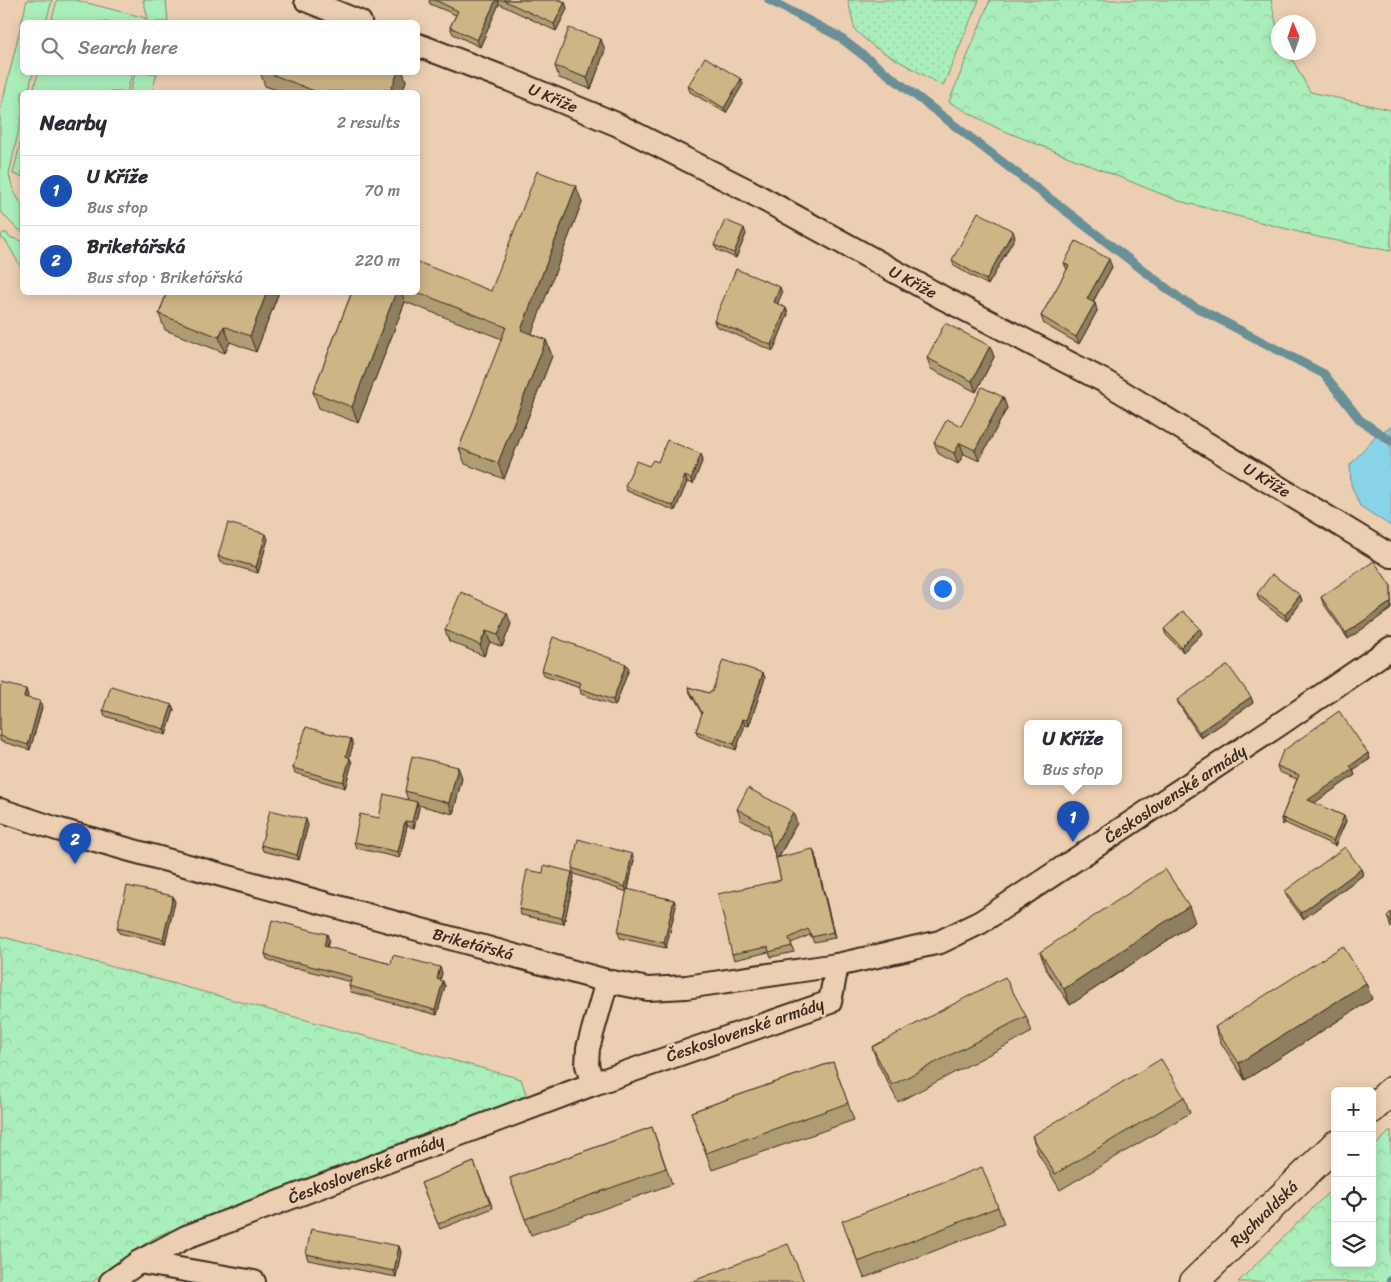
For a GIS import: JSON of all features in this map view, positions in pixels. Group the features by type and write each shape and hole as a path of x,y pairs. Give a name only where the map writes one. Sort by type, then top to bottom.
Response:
{"street":[{"path":"306,0 355,20"},
{"name":"U Kříže","path":"420,46 510,80 616,124 747,190 945,299 1104,381 1391,556"},
{"name":"Československé armády","path":"111,1282 139,1262 186,1237 593,1084 830,1002 837,965 940,942 980,922 1269,732 1391,648"},
{"name":"Briketářská","path":"0,810 123,848 607,981 648,989 686,987 837,965"},
{"path":"593,1084 587,1065 588,1048 607,981"},
{"path":"1376,1105 1391,1091"},
{"name":"Rychvaldská","path":"1194,1282 1331,1150"},
{"path":"139,1262 254,1282"}],"green space":[{"path":"27,0 52,0 47,20 22,20"},
{"path":"57,0 75,0 146,18 145,20 52,20"},
{"path":"143,0 166,0 168,20 147,20"},
{"path":"848,0 979,0 943,86 874,47 855,30"},
{"path":"990,0 1271,0 1274,15 1271,15 1271,60 1293,60 1310,92 1391,110 1391,251 1322,238 1179,201 997,128 949,102"},
{"path":"20,29 20,75 32,75 29,90 20,90 20,124 9,174 13,190 20,202 20,231 0,211 0,112"},
{"path":"37,75 131,75 128,90 34,90"},
{"path":"134,75 156,75 153,90 131,90"},
{"path":"20,144 20,176 13,174"},
{"path":"7,233 9,237 20,240 20,266 6,241 2,239 1,235"},
{"path":"0,936 521,1079 527,1097 157,1236 107,1269 93,1282 0,1282"},
{"path":"1391,1130 1391,1282 1238,1282 1331,1190 1331,1267 1376,1267 1376,1145"}],"water":[{"path":"1391,427 1391,526 1360,506 1351,485 1350,465 1377,434"}],"building":[{"path":"435,0 496,0 477,40 450,27 458,11"},
{"path":"503,0 560,0 565,2 554,24"},
{"path":"569,28 601,39 587,78 555,66"},
{"path":"705,57 741,79 724,108 688,86"},
{"path":"274,75 397,75 391,90 312,90"},
{"path":"537,171 576,186 521,330 546,340 498,463 459,448 506,327 420,293 420,263 491,291"},
{"path":"978,212 1013,231 986,280 952,260"},
{"path":"725,220 744,228 734,253 714,245"},
{"path":"1076,241 1109,259 1087,299 1095,303 1076,337 1041,316 1069,266 1064,263"},
{"path":"736,269 780,287 774,302 786,308 771,345 714,321"},
{"path":"166,295 266,295 250,336 224,326 219,337 159,314"},
{"path":"351,295 395,295 352,407 313,392"},
{"path":"945,323 990,346 972,381 927,358"},
{"path":"982,387 1003,397 975,450 960,443 954,453 934,443 947,419 961,426"},
{"path":"667,440 701,454 691,479 685,476 673,506 625,486 636,461 649,466 653,460 658,462"},
{"path":"228,523 266,534 256,567 218,556"},
{"path":"1374,561 1391,586 1391,602 1346,633 1321,597"},
{"path":"1272,574 1300,595 1285,615 1257,594"},
{"path":"461,592 507,613 498,635 486,631 480,645 445,630"},
{"path":"1183,611 1200,628 1181,647 1164,629"},
{"path":"553,637 626,664 613,700 579,688 581,683 542,670"},
{"path":"723,660 763,673 747,720 743,719 734,744 696,731 702,713 688,687 709,693 710,691 712,692"},
{"path":"1228,665 1251,697 1199,732 1177,700"},
{"path":"2,683 26,689 24,697 40,701 28,745 0,736 0,688"},
{"path":"111,686 172,705 164,729 103,710"},
{"path":"1339,711 1368,753 1350,766 1353,769 1308,800 1344,816 1333,841 1283,818 1281,819 1299,775 1277,766 1283,751"},
{"path":"306,727 351,739 346,756 350,758 343,782 293,768"},
{"path":"412,756 458,767 449,803 405,791"},
{"path":"748,788 793,812 773,849 768,826 737,809"},
{"path":"384,794 417,802 412,822 405,821 398,852 354,842 360,814 379,818"},
{"path":"270,810 306,819 297,855 261,845"},
{"path":"578,839 632,854 625,887 572,868"},
{"path":"1345,847 1361,869 1301,913 1285,891"},
{"path":"813,849 833,932 812,937 808,929 789,938 792,946 769,952 768,947 732,954 718,894 781,880 776,858"},
{"path":"544,865 572,872 562,918 519,909 527,870 543,873"},
{"path":"1165,869 1189,906 1064,989 1040,952"},
{"path":"127,886 173,896 163,939 117,928"},
{"path":"627,889 674,900 664,943 618,932"},
{"path":"1391,912 1391,921 1387,916"},
{"path":"272,920 327,934 324,946 391,964 393,955 440,967 437,979 443,981 435,1010 349,986 352,977 299,963 287,962 265,954"},
{"path":"1343,946 1366,983 1239,1063 1215,1027"},
{"path":"1005,977 1026,1016 892,1085 872,1047"},
{"path":"1161,1059 1184,1097 1055,1174 1032,1136"},
{"path":"833,1062 848,1103 706,1153 691,1112"},
{"path":"652,1127 666,1168 525,1219 510,1178"},
{"path":"474,1162 490,1203 438,1224 421,1183"},
{"path":"982,1167 998,1207 858,1262 842,1221"},
{"path":"311,1229 399,1246 394,1271 306,1254"},
{"path":"788,1244 804,1282 691,1282"}],"waterway":[{"path":"769,0 838,36 1182,300 1324,374 1360,420 1391,441"}],"place":[{"name":"U Kříže","path":"1073,842"},
{"name":"Briketářská","path":"75,864"}]}
